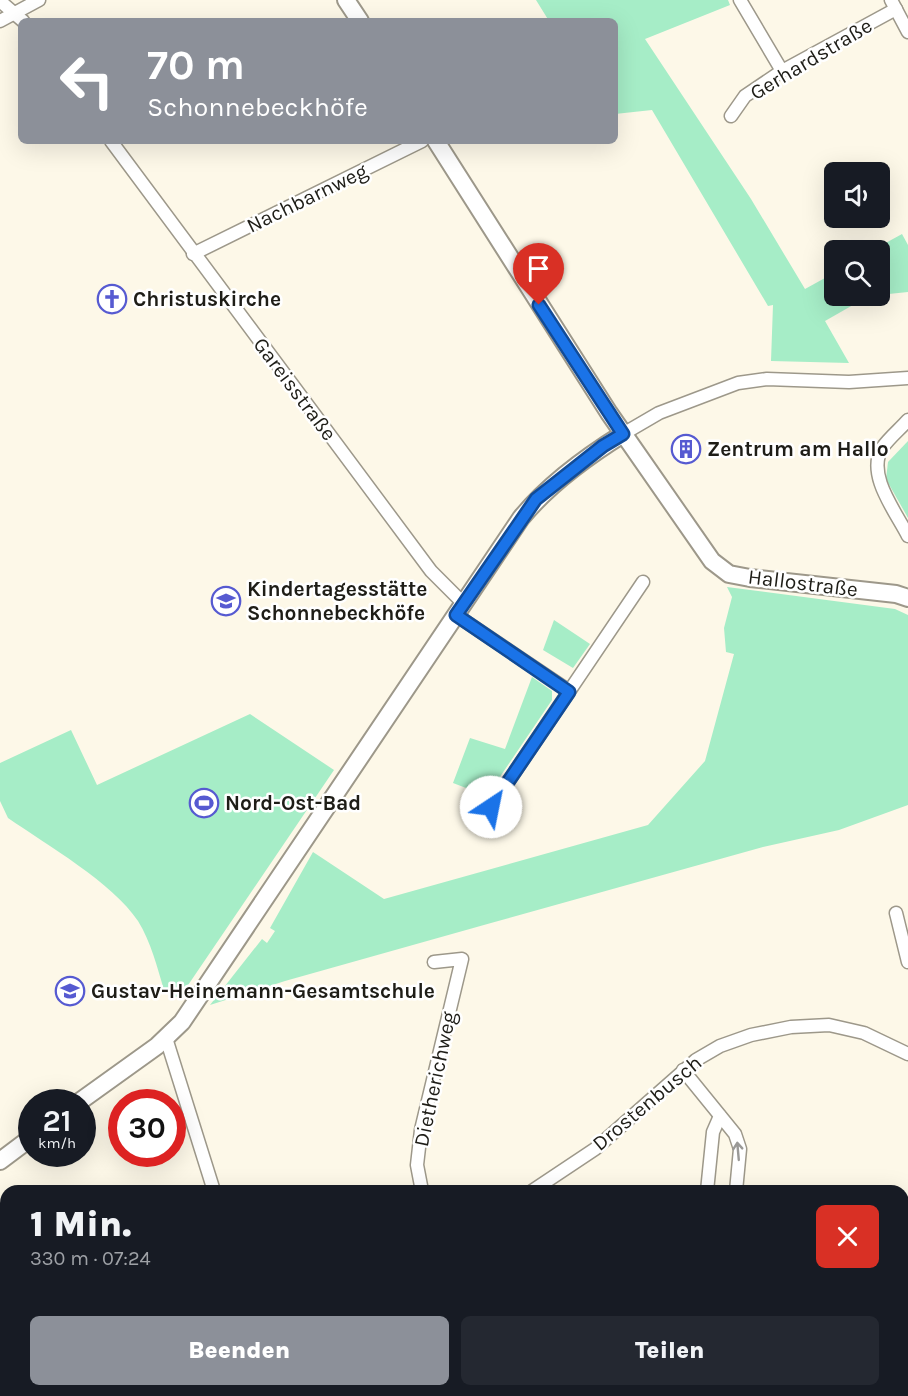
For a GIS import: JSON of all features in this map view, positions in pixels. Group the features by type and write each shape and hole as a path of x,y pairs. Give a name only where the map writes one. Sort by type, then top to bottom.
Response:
{"street":[{"path":"0,21 19,17 39,0"},
{"path":"346,0 358,18"},
{"path":"740,0 782,71"},
{"path":"0,1 19,17"},
{"path":"894,4 908,32"},
{"name":"Gerhardstraße","path":"731,116 745,96 782,71 894,4"},
{"name":"Gareisstraße","path":"113,144 460,609 569,692"},
{"name":"Nachbarnweg","path":"193,254 416,144"},
{"name":"Hallostraße","path":"438,144 623,434 712,561 729,574 896,594 908,598"},
{"path":"96,1089 166,1038 193,1007 536,499 603,446 659,413 738,383 767,379 849,382 908,378"},
{"path":"908,420 883,448 878,459 880,483 908,536"},
{"path":"491,807 643,582"},
{"path":"896,913 908,962"},
{"name":"Dietherichweg","path":"421,1185 417,1165 421,1130 462,959 434,962"},
{"name":"Drostenbusch","path":"541,1185 595,1149 683,1070 720,1046 751,1035 791,1027 829,1025 864,1033 908,1054"},
{"path":"166,1038 212,1185"},
{"path":"683,1070 735,1134 740,1149 737,1185"},
{"path":"708,1185 713,1132 720,1116"},
{"path":"0,1161 18,1148"}],"green space":[{"path":"536,0 728,0 730,5 645,39 751,199 805,289 824,279 824,306 851,306 825,321 849,363 771,361 773,305 768,306 652,110 618,114 618,18 547,18"},
{"path":"902,234 908,245 908,292 890,294 890,241"},
{"path":"908,441 908,518 886,479 888,462"},
{"path":"727,587 895,609 908,615 908,805 839,830 763,847 285,981 210,1005 262,939 267,943 275,931 270,928 313,852 384,899 648,825 705,761 734,654 726,652 724,628 732,597"},
{"path":"554,620 590,644 573,668 543,650"},
{"path":"532,677 552,691 552,700 487,796 453,783 470,738 505,749"},
{"path":"250,714 334,770 182,994 176,997 164,990 147,937 127,907 78,865 8,818 0,801 0,763 71,730 97,785"}],"place":[{"name":"Christuskirche","path":"112,299"},
{"name":"Zentrum am Hallo","path":"686,449"},
{"name":"Kindertagesstätte Schonnebeckhöfe","path":"226,601"},
{"name":"Nord-Ost-Bad","path":"204,803"},
{"name":"Gustav-Heinemann-Gesamtschule","path":"70,991"}],"route":[{"path":"491,807 569,692 456,615 536,499 603,446 623,434 539,305"}]}
